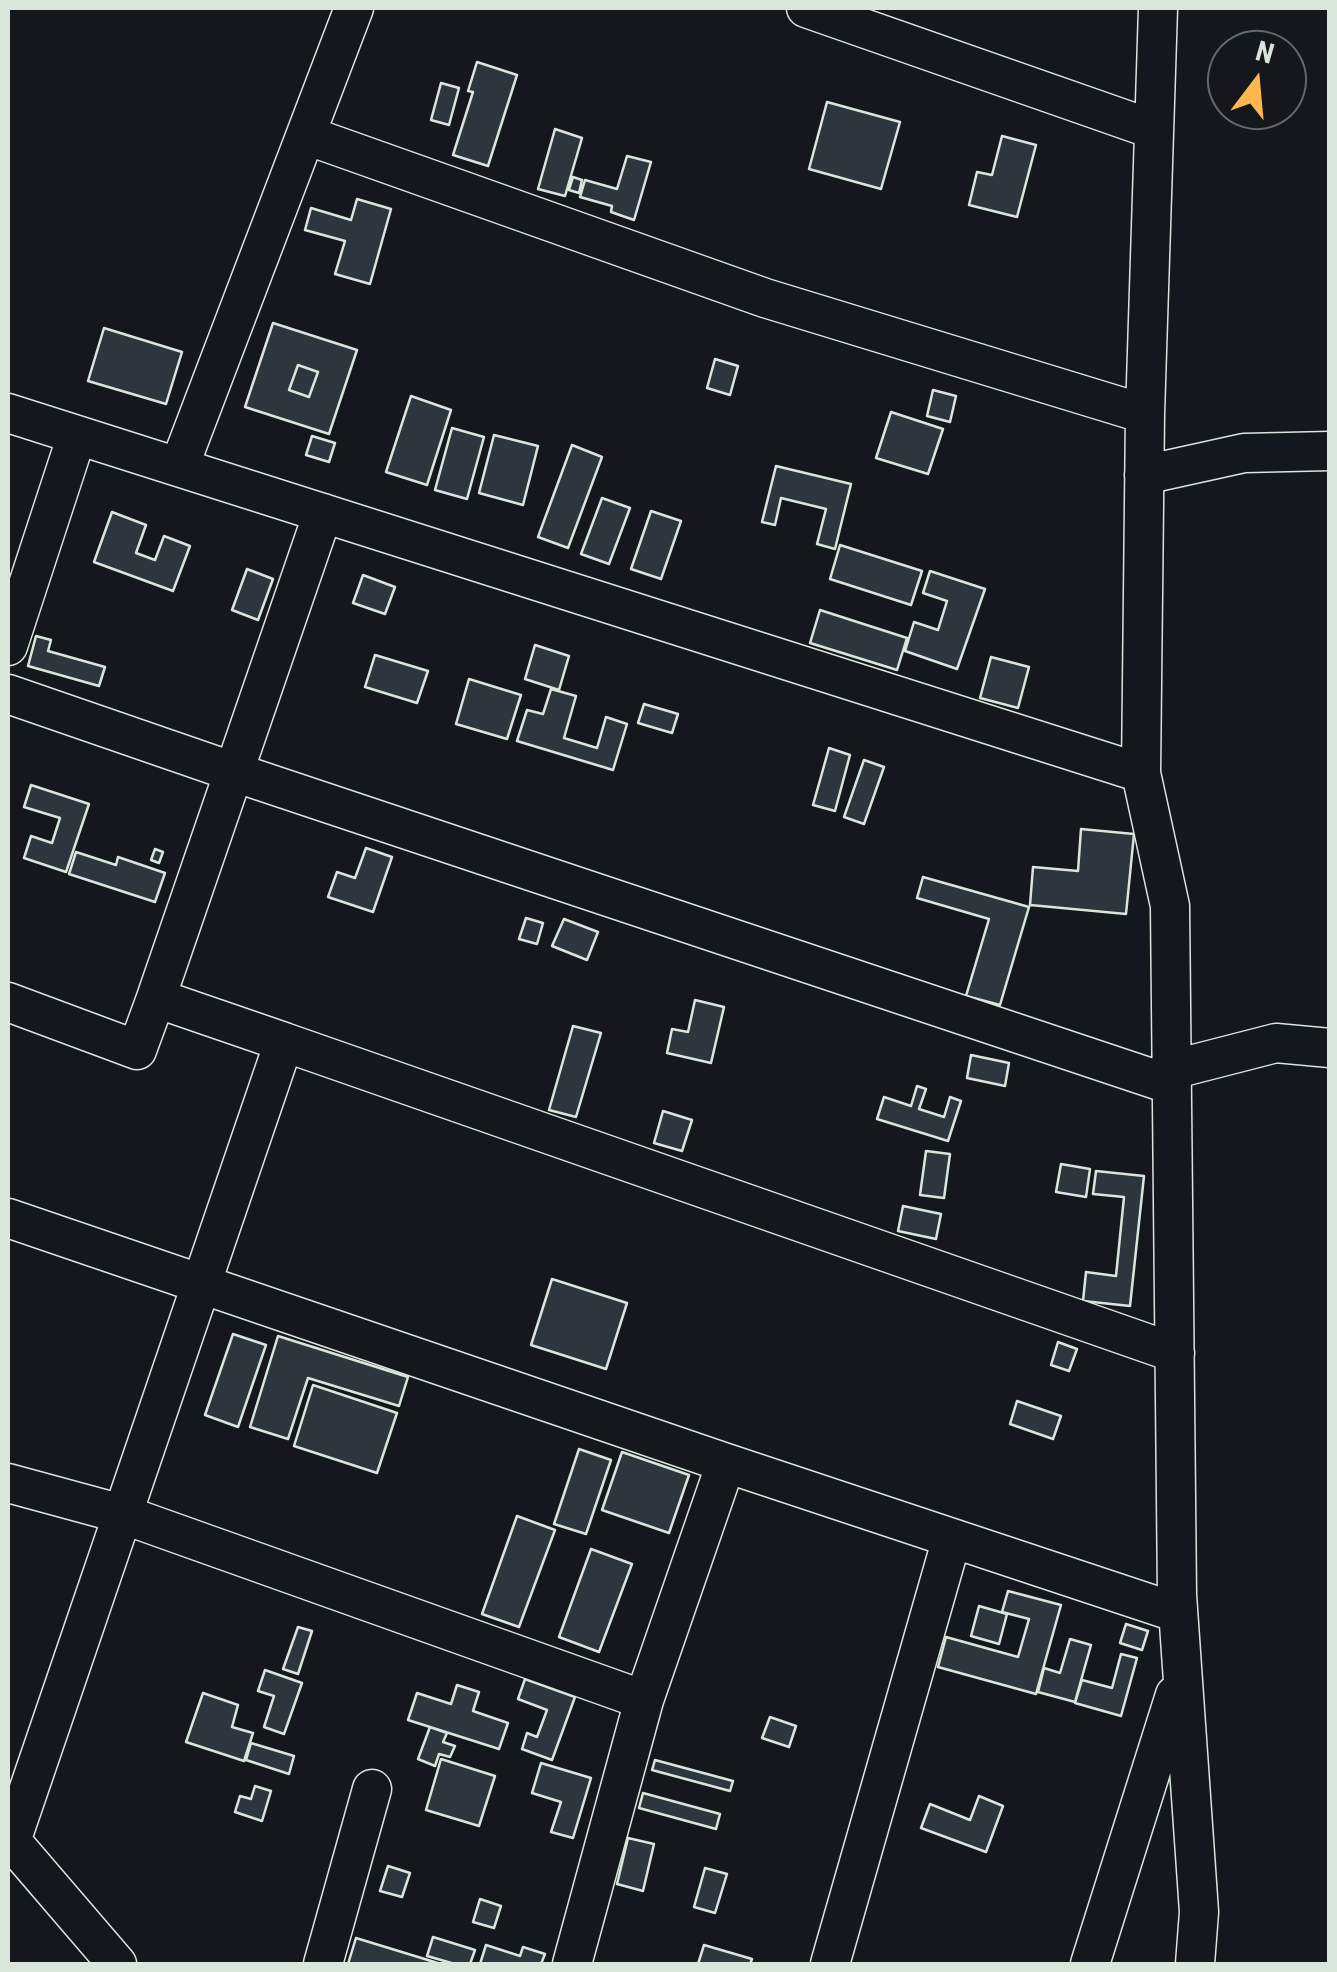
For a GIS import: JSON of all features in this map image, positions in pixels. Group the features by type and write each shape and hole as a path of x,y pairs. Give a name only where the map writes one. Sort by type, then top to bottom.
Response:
{"street":[{"path":"180,467 354,8"},
{"path":"806,8 1152,129"},
{"path":"1158,8 1144,414 1140,773 1170,906 1178,1613 1199,1912 1196,1964"},
{"path":"306,135 765,298 1144,414"},
{"path":"8,413 1140,773"},
{"path":"8,646 76,435"},
{"path":"1144,474 1244,453 1330,451"},
{"path":"8,1002 137,1050 323,513"},
{"path":"8,694 234,772 1171,1078 1276,1044 1330,1048"},
{"path":"156,998 1174,1353"},
{"path":"117,1964 9,1843 284,1042"},
{"path":"8,1218 1178,1613"},
{"path":"572,1964 644,1700 726,1462"},
{"path":"8,1483 122,1514 644,1700"},
{"path":"830,1964 952,1538"},
{"path":"1090,1964 1182,1673"},
{"path":"323,1964 372,1790"}],"building":[{"path":"477,62 517,75 488,166 453,155 473,92 468,91"},
{"path":"441,83 459,88 449,125 431,120"},
{"path":"827,102 900,122 881,189 809,169"},
{"path":"555,129 582,138 565,196 538,189"},
{"path":"1002,136 1036,145 1017,217 969,205 977,172 992,175"},
{"path":"627,156 651,162 634,220 611,212 612,206 580,197 585,180 617,189"},
{"path":"573,177 582,180 579,193 569,190"},
{"path":"357,199 391,209 370,284 335,274 345,241 305,230 311,208 351,220"},
{"path":"273,323 357,350 329,434 245,407","holes":["298,365 318,372 309,397 289,390"]},
{"path":"104,328 182,352 166,404 88,381"},
{"path":"715,359 738,366 730,395 707,388"},
{"path":"298,365 318,372 309,397 289,390"},
{"path":"933,390 956,396 950,422 927,416"},
{"path":"411,396 451,410 427,485 386,472"},
{"path":"891,412 943,429 928,474 876,458"},
{"path":"452,428 484,437 467,499 435,490"},
{"path":"494,435 538,446 523,505 479,493"},
{"path":"312,436 335,443 329,462 306,455"},
{"path":"572,445 602,457 568,548 538,537"},
{"path":"776,466 851,484 835,549 817,544 826,509 781,498 775,525 762,522"},
{"path":"602,498 630,508 609,564 581,554"},
{"path":"651,511 681,521 661,579 631,569"},
{"path":"112,512 146,525 136,553 155,560 164,536 190,546 173,591 94,562"},
{"path":"840,545 922,571 911,605 830,579"},
{"path":"247,569 273,579 258,620 232,610"},
{"path":"930,571 985,589 957,669 905,651 914,622 938,630 947,601 923,593"},
{"path":"363,575 395,587 385,614 353,603"},
{"path":"820,610 907,638 897,670 810,643"},
{"path":"36,636 51,640 48,651 105,667 99,686 28,666"},
{"path":"535,645 569,656 559,690 525,679"},
{"path":"375,655 428,671 417,703 365,687"},
{"path":"991,657 1029,667 1018,708 980,698"},
{"path":"469,679 521,695 507,739 456,724"},
{"path":"551,689 576,696 564,738 597,748 606,717 627,724 613,770 517,741 527,710 543,714"},
{"path":"644,704 678,714 672,733 638,723"},
{"path":"829,748 850,755 835,811 813,805"},
{"path":"864,760 884,767 864,824 844,817"},
{"path":"31,785 89,804 66,872 24,858 31,836 52,843 60,818 24,807"},
{"path":"1081,829 1134,834 1126,914 1030,905 1033,867 1078,871"},
{"path":"366,848 392,857 373,912 328,897 337,872 355,878"},
{"path":"155,849 163,852 159,863 151,860"},
{"path":"76,852 116,865 118,857 165,873 155,902 69,874"},
{"path":"923,877 1029,907 1000,1005 966,996 989,919 917,898"},
{"path":"526,918 543,923 537,944 519,939"},
{"path":"564,919 598,932 587,960 552,946"},
{"path":"695,1000 724,1007 711,1063 667,1053 672,1029 688,1032"},
{"path":"573,1026 601,1033 576,1117 549,1110"},
{"path":"971,1055 1009,1063 1005,1086 967,1078"},
{"path":"917,1086 926,1089 919,1109 944,1117 950,1097 961,1101 948,1141 877,1119 884,1097 911,1106"},
{"path":"663,1111 692,1120 682,1151 654,1143"},
{"path":"926,1151 950,1154 944,1198 920,1195"},
{"path":"1061,1164 1090,1169 1086,1197 1056,1192"},
{"path":"1096,1171 1144,1176 1130,1306 1083,1301 1086,1272 1116,1276 1124,1197 1093,1194"},
{"path":"903,1206 941,1214 936,1239 898,1231"},
{"path":"552,1279 627,1303 606,1369 531,1345"},
{"path":"233,1334 266,1345 238,1427 205,1415"},
{"path":"278,1336 408,1377 399,1406 308,1378 288,1439 250,1427"},
{"path":"1058,1342 1077,1349 1069,1371 1051,1365"},
{"path":"313,1385 397,1413 377,1473 294,1446"},
{"path":"1017,1401 1061,1416 1053,1439 1010,1424"},
{"path":"579,1449 611,1460 586,1534 554,1524"},
{"path":"622,1452 689,1475 669,1533 602,1510"},
{"path":"517,1516 555,1530 519,1627 482,1614"},
{"path":"591,1549 632,1564 599,1652 559,1637"},
{"path":"1008,1591 1061,1605 1036,1694 938,1667 946,1637 1018,1657 1029,1619 1002,1612"},
{"path":"979,1606 1007,1614 999,1644 971,1636"},
{"path":"1126,1624 1148,1631 1142,1650 1120,1643"},
{"path":"298,1627 312,1631 298,1674 283,1669"},
{"path":"1070,1639 1091,1645 1075,1702 1038,1692 1044,1668 1060,1673"},
{"path":"1121,1654 1137,1658 1121,1716 1075,1703 1082,1680 1112,1688"},
{"path":"265,1670 302,1683 284,1734 264,1727 274,1696 258,1691"},
{"path":"525,1679 575,1697 552,1760 522,1749 527,1733 537,1737 547,1710 518,1699"},
{"path":"457,1685 479,1692 473,1711 508,1723 499,1749 408,1720 417,1693 451,1704"},
{"path":"203,1693 238,1705 232,1727 253,1733 244,1761 186,1742"},
{"path":"770,1717 796,1726 789,1747 762,1738"},
{"path":"430,1727 447,1733 443,1742 455,1746 450,1757 439,1754 435,1766 418,1759"},
{"path":"251,1743 294,1756 289,1774 246,1760"},
{"path":"441,1759 495,1776 479,1826 426,1810"},
{"path":"655,1760 733,1781 730,1791 652,1770"},
{"path":"541,1763 591,1778 573,1838 551,1832 561,1802 532,1793"},
{"path":"255,1786 271,1791 262,1821 235,1812 240,1796 251,1799"},
{"path":"643,1793 720,1814 716,1829 639,1808"},
{"path":"979,1796 1003,1806 986,1852 921,1828 930,1804 970,1820"},
{"path":"628,1838 654,1844 643,1891 617,1884"},
{"path":"388,1866 410,1873 402,1897 380,1891"},
{"path":"705,1868 727,1874 715,1913 694,1907"},
{"path":"480,1899 501,1906 494,1928 473,1922"},
{"path":"433,1937 475,1950 470,1964 427,1956"},
{"path":"356,1938 441,1964 348,1964"},
{"path":"486,1945 520,1956 523,1947 545,1954 541,1964 480,1964"},
{"path":"704,1945 752,1959 750,1964 698,1964"}]}
